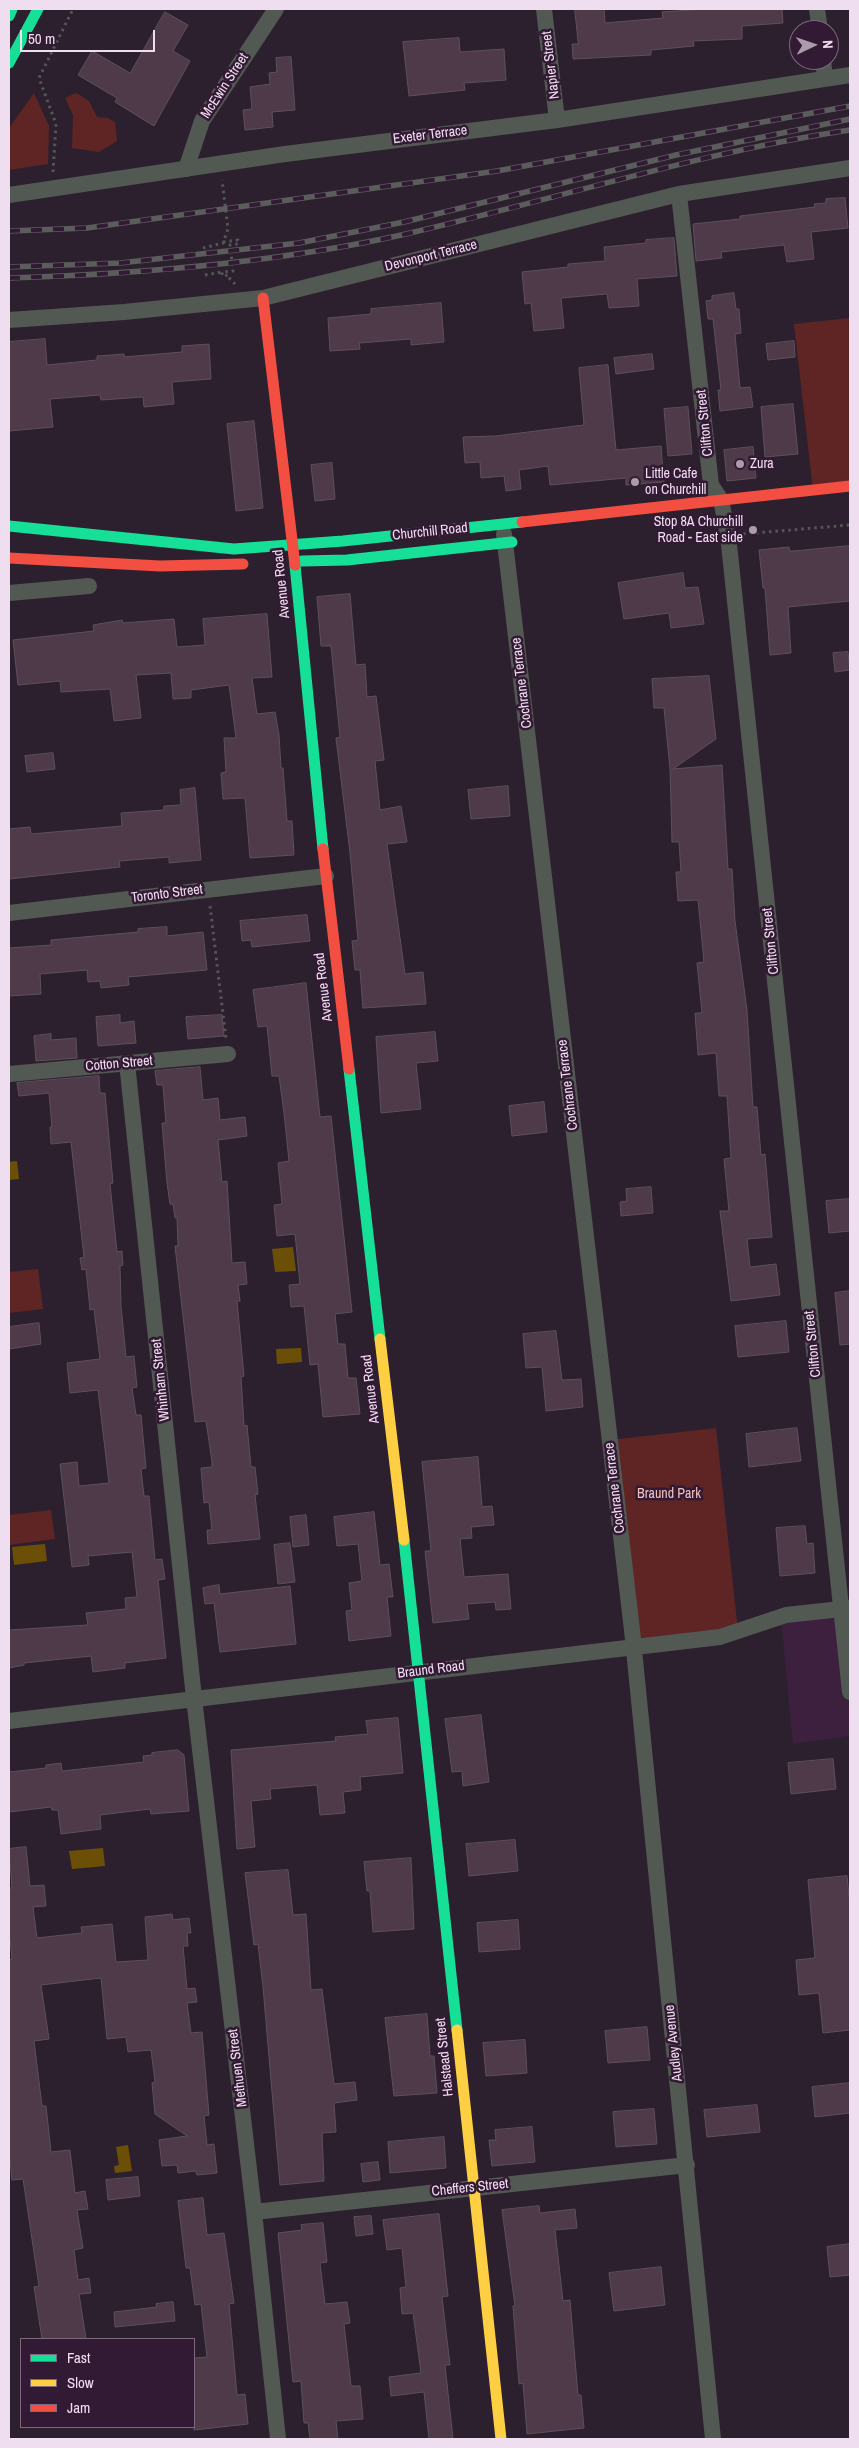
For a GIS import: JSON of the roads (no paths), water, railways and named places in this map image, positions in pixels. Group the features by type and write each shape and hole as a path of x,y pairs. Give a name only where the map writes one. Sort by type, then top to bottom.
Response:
{"street":[{"path":"9,16 12,9"},
{"path":"9,63 38,9"},
{"name":"McEwin Street","path":"186,169 202,121 276,9"},
{"name":"Napier Street","path":"544,9 557,120"},
{"path":"824,70 825,78"},
{"name":"Exeter Terrace","path":"9,195 392,140 557,120 850,75"},
{"name":"Devonport Terrace","path":"9,320 124,312 258,298 679,194 850,168"},
{"name":"Clifton Street","path":"679,194 711,485 721,500 726,517 846,1609 850,1692"},
{"name":"Avenue Road","path":"258,298 292,546 290,562 419,1672"},
{"name":"Churchill Road","path":"9,526 234,549 292,546 850,486"},
{"name":"Cochrane Terrace","path":"503,524 634,1646"},
{"name":"Churchill Road","path":"290,562 347,560 522,540"},
{"path":"9,558 160,566 258,563"},
{"path":"9,593 89,586"},
{"name":"Toronto Street","path":"9,913 326,876"},
{"name":"Cotton Street","path":"9,1074 228,1054"},
{"name":"Whinham Street","path":"127,1063 194,1698"},
{"name":"Braund Road","path":"9,1721 720,1637 786,1615 846,1609"},
{"name":"Audley Avenue","path":"634,1646 713,2439"},
{"name":"Halstead Street","path":"419,1672 501,2439"},
{"name":"Methuen Street","path":"194,1698 254,2212 278,2439"},
{"name":"Cheffers Street","path":"254,2212 686,2165"}],"railway":[{"path":"9,231 87,228 497,171 850,106"},
{"path":"9,267 120,263 299,243 404,222 676,155 850,119"},
{"path":"9,278 159,270 308,253 461,221 738,151 850,130"}],"place":[{"name":"Zura","path":"740,464"},
{"name":"Little Cafe on Churchill","path":"635,482"},
{"name":"Stop 8A Churchill Road - East side","path":"753,530"}],"park label":[{"name":"Braund Park","path":"669,1494"}]}
